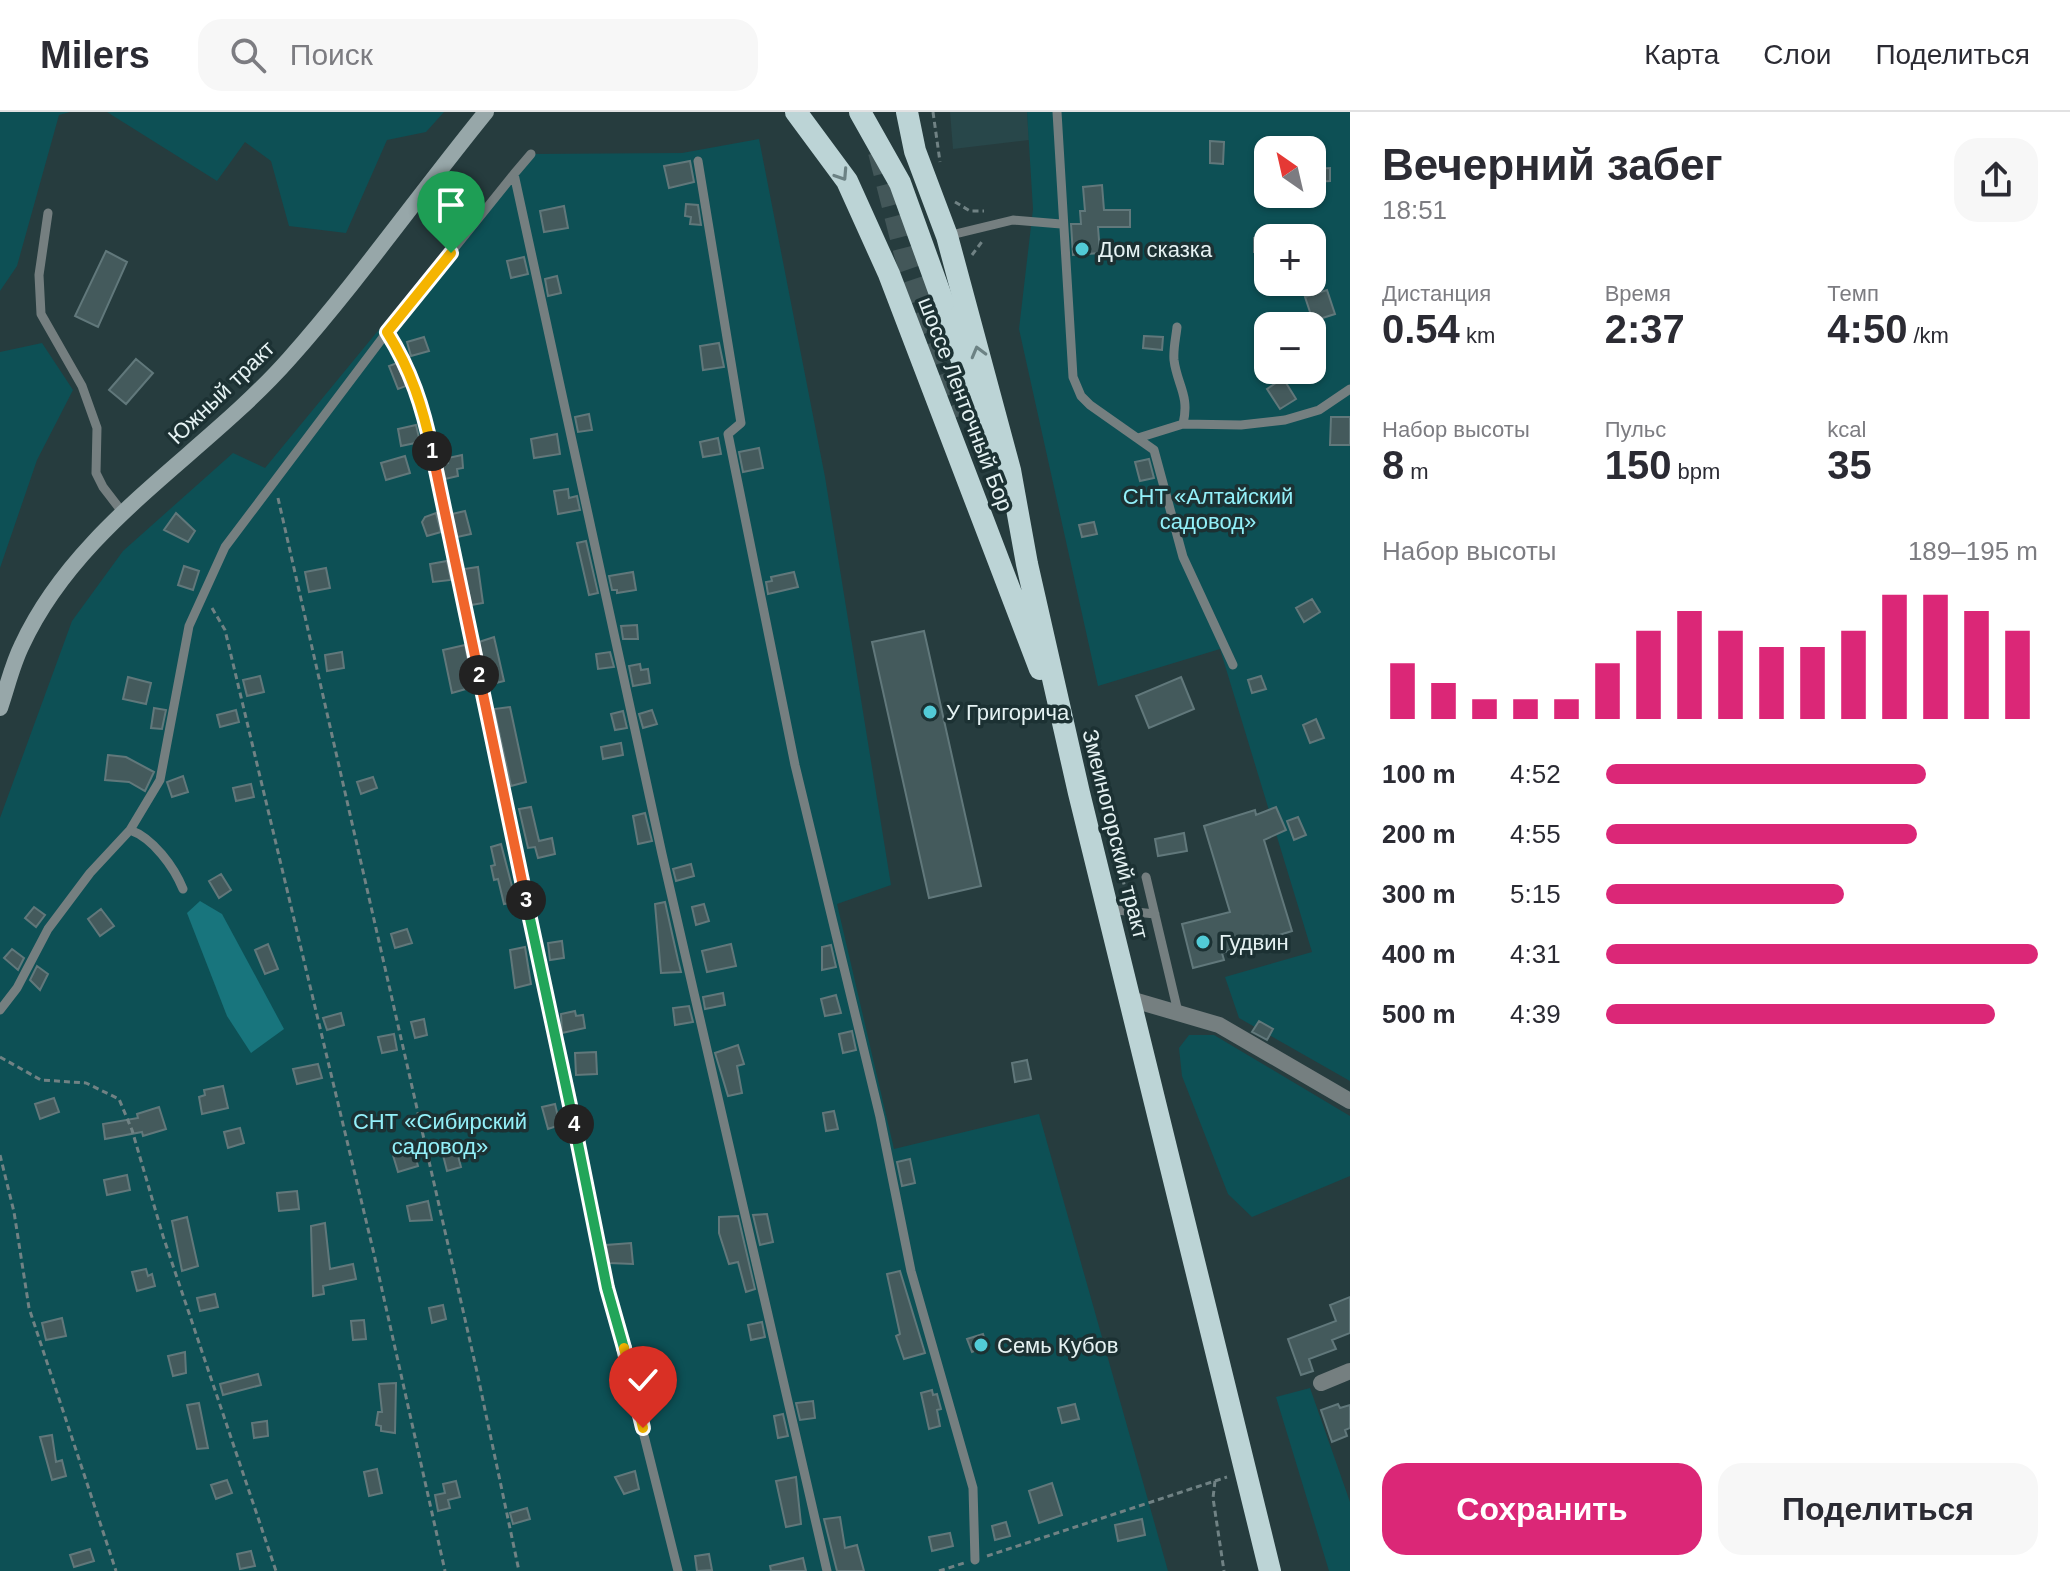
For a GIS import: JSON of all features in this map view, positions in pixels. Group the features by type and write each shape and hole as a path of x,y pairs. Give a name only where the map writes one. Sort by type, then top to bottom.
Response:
{"highway":[{"name":"шоссе Ленточный Бор","path":"796,112 847,181 889,274 1024,631 1064,726"},
{"path":"860,112 900,183 943,302 1027,564"},
{"name":"Змеиногорский тракт","path":"907,112 915,151 947,236 1010,470 1027,564 1107,909 1270,1571"},
{"path":"960,416 1024,631"}],"main road":[{"name":"Южный тракт","path":"0,708 21,647 41,610 72,567 123,513 244,405 289,358 486,112"}],"street":[{"path":"1130,999 1219,1025 1350,1101"},
{"path":"1321,1383 1350,1371"}],"lane":[{"path":"1057,112 1061,224 1073,377 1081,396 1090,405 1154,450 1161,465 1183,557 1233,665"},
{"path":"0,1010 17,988 48,929 90,873 130,830 160,780 189,626 225,547 387,332 531,154"},
{"path":"698,161 741,423 728,434 753,564 795,765 880,1117 911,1271 973,1488 975,1560"},
{"path":"514,174 662,854 827,1571"},
{"path":"48,213 39,275 41,314 82,386 97,428 96,473 123,513"},
{"path":"947,236 1013,220 1061,224"},
{"path":"1177,327 1174,360 1184,386 1183,424"},
{"path":"387,332 403,358 421,401 607,1288 678,1571"},
{"path":"1138,438 1183,424 1241,425 1285,420 1319,410 1350,389"},
{"path":"130,830 139,833 155,848 183,889"},
{"path":"1146,877 1178,1012"},
{"path":"1107,909 1155,914"}],"path":[{"path":"933,112 940,164"},
{"path":"952,199 970,211 984,211"},
{"path":"274,482 477,1372 519,1571"},
{"path":"202,592 225,630 374,1254 445,1571"},
{"path":"0,1057 41,1080 86,1083 119,1099 132,1130 180,1288 276,1571"},
{"path":"0,1155 29,1308 116,1571"},
{"path":"939,1571 1246,1471"},
{"path":"1215,1481 1213,1498 1224,1571"}],"shaded area":[{"path":"950,112 1027,112 1029,140 953,149"},
{"path":"200,901 222,914 284,1029 251,1053 227,1016 187,913"}],"green space":[{"path":"0,112 70,112 59,115 17,266 0,291"},
{"path":"107,112 444,112 426,132 387,140 346,233 289,226 271,161 245,142 217,181"},
{"name":"СНТ «Алтайский садовод»","path":"1027,112 1350,112 1350,1081 1239,1018 1225,977 1312,952 1220,649 1098,686 1019,329 1033,209"},
{"name":"СНТ «Сибирский садовод»","path":"759,139 825,477 891,885 837,904 894,1149 1039,1114 1168,1571 0,1571 0,818 72,621 123,551 233,453 265,468 442,253 531,154 682,153"},
{"path":"42,343 73,390 37,460 0,568 0,352"},
{"path":"1189,1035 1214,1035 1350,1116 1350,1176 1252,1217 1228,1194 1182,1076 1179,1048"},
{"path":"1310,1388 1350,1502 1350,1571 1329,1571 1276,1397"}],"building":[{"path":"1210,141 1224,142 1223,164 1210,163"},
{"path":"690,161 694,182 669,188 664,166"},
{"path":"1326,168 1330,168 1330,181 1326,181"},
{"path":"1102,185 1104,210 1130,210 1130,227 1098,227 1100,253 1073,255 1071,224 1081,224 1080,211 1085,211 1083,187"},
{"path":"686,204 698,205 701,225 690,224 691,217 685,216"},
{"path":"564,206 568,228 544,232 540,211"},
{"path":"106,251 127,262 98,327 75,316"},
{"path":"524,257 528,274 511,278 507,261"},
{"path":"557,276 561,293 548,296 545,279"},
{"path":"1326,290 1335,314 1326,317 1326,312 1310,312 1305,297 1326,296"},
{"path":"1144,336 1163,337 1162,350 1143,348"},
{"path":"424,337 429,351 411,356 407,342"},
{"path":"719,343 724,367 703,370 700,346"},
{"path":"136,359 153,373 126,404 109,390"},
{"path":"397,363 406,386 398,389 389,366"},
{"path":"1274,384 1287,384 1296,399 1280,409 1267,389"},
{"path":"589,414 592,430 578,432 575,417"},
{"path":"1331,417 1350,417 1350,445 1330,445"},
{"path":"416,425 420,442 401,446 398,429"},
{"path":"557,434 560,454 534,458 531,439"},
{"path":"718,438 721,454 703,457 700,442"},
{"path":"759,448 763,468 743,472 739,452"},
{"path":"462,455 463,468 457,469 458,476 445,479 442,465 448,463 448,458"},
{"path":"405,456 410,473 386,480 381,463"},
{"path":"1149,459 1154,478 1140,481 1135,462"},
{"path":"568,489 569,498 577,496 580,510 558,514 554,491"},
{"path":"465,511 471,534 457,537 452,514"},
{"path":"176,513 195,531 188,542 164,530"},
{"path":"436,513 441,532 427,536 422,522 425,517"},
{"path":"1094,522 1097,534 1082,537 1079,525"},
{"path":"586,541 598,593 589,595 577,543"},
{"path":"447,561 451,580 433,582 430,564"},
{"path":"184,566 199,571 193,590 178,585"},
{"path":"478,567 483,603 471,605 464,569"},
{"path":"326,568 330,588 309,592 305,572"},
{"path":"633,572 636,590 617,593 617,590 612,590 609,576"},
{"path":"794,572 798,587 768,594 766,582 772,581 771,577"},
{"path":"1312,599 1320,612 1304,622 1296,608"},
{"path":"637,625 638,639 623,639 621,626"},
{"path":"924,631 981,886 929,898 872,642"},
{"path":"494,637 504,681 488,685 479,642"},
{"path":"465,645 473,687 452,693 443,650"},
{"path":"342,652 344,668 327,671 325,655"},
{"path":"610,652 614,667 598,669 596,654"},
{"path":"640,664 641,670 648,669 650,683 633,686 629,666"},
{"path":"260,676 264,692 247,696 243,680"},
{"path":"1261,676 1266,689 1252,693 1248,680"},
{"path":"128,677 151,683 146,704 123,699"},
{"path":"1181,677 1194,709 1149,728 1136,696"},
{"path":"510,707 526,782 511,786 494,709"},
{"path":"154,708 166,710 162,729 151,728"},
{"path":"236,710 239,722 220,727 217,715"},
{"path":"652,710 657,724 643,728 639,714"},
{"path":"623,711 627,728 615,730 611,714"},
{"path":"1316,719 1324,738 1310,743 1303,725"},
{"path":"621,743 623,755 603,759 601,747"},
{"path":"108,755 126,757 154,772 145,791 129,782 105,780"},
{"path":"183,776 188,792 172,797 167,782"},
{"path":"373,777 377,788 361,794 357,782"},
{"path":"251,784 254,797 236,801 233,788"},
{"path":"531,807 539,841 552,838 555,854 538,858 535,847 528,848 519,809"},
{"path":"1276,807 1286,830 1264,840 1292,931 1222,953 1224,960 1193,968 1182,924 1230,912 1204,826 1255,810 1256,815"},
{"path":"645,813 652,841 638,844 633,816"},
{"path":"1298,817 1306,835 1294,840 1287,821"},
{"path":"1184,833 1187,851 1158,856 1155,839"},
{"path":"501,844 516,902 504,904 498,879 494,880 491,866 495,865 491,847"},
{"path":"691,864 694,876 676,881 673,869"},
{"path":"221,874 231,890 219,898 209,881"},
{"path":"665,902 681,972 661,973 655,904"},
{"path":"704,904 709,921 696,925 692,907"},
{"path":"34,907 45,915 36,927 25,918"},
{"path":"101,909 114,926 100,936 88,919"},
{"path":"407,929 412,943 395,948 391,934"},
{"path":"562,941 564,958 550,960 548,943"},
{"path":"268,944 278,969 265,974 255,950"},
{"path":"731,944 736,966 707,972 702,951"},
{"path":"831,945 836,967 822,970 822,947"},
{"path":"525,947 531,984 515,988 510,950"},
{"path":"12,949 24,958 18,970 4,958"},
{"path":"37,966 48,974 40,990 30,980"},
{"path":"723,993 725,1005 705,1009 703,997"},
{"path":"836,995 841,1013 825,1016 821,999"},
{"path":"689,1006 693,1022 675,1025 673,1008"},
{"path":"575,1011 576,1016 583,1015 585,1028 562,1033 561,1014"},
{"path":"341,1013 344,1025 327,1030 323,1018"},
{"path":"424,1019 427,1035 415,1038 411,1022"},
{"path":"1259,1021 1273,1029 1267,1040 1252,1032"},
{"path":"852,1031 856,1050 843,1053 839,1034"},
{"path":"394,1034 397,1050 382,1053 378,1037"},
{"path":"738,1045 744,1064 737,1066 742,1093 728,1096 715,1053"},
{"path":"596,1052 597,1074 576,1075 575,1053"},
{"path":"1027,1060 1031,1079 1015,1082 1012,1063"},
{"path":"318,1064 322,1078 297,1084 293,1069"},
{"path":"223,1086 228,1108 202,1114 199,1097 205,1095 204,1090"},
{"path":"54,1098 59,1112 40,1119 35,1104"},
{"path":"555,1104 560,1125 548,1129 542,1107"},
{"path":"159,1107 166,1129 143,1136 142,1132 105,1139 103,1124 138,1118 137,1114"},
{"path":"834,1111 838,1129 826,1131 823,1113"},
{"path":"240,1128 244,1143 228,1148 224,1132"},
{"path":"412,1145 418,1166 398,1172 392,1152"},
{"path":"457,1152 461,1167 447,1171 443,1155"},
{"path":"910,1159 915,1183 902,1186 897,1162"},
{"path":"127,1175 130,1190 107,1195 104,1180"},
{"path":"297,1191 299,1209 279,1211 277,1193"},
{"path":"428,1201 432,1220 410,1221 407,1206"},
{"path":"767,1214 773,1242 760,1245 753,1215"},
{"path":"738,1216 755,1289 746,1292 738,1262 729,1264 719,1233 719,1217"},
{"path":"187,1217 198,1266 182,1271 172,1221"},
{"path":"325,1223 330,1269 353,1264 356,1279 323,1286 324,1294 313,1296 311,1226"},
{"path":"631,1243 633,1264 609,1263 606,1245"},
{"path":"146,1269 148,1276 152,1274 155,1286 137,1291 132,1272"},
{"path":"900,1271 925,1353 904,1359 896,1336 900,1334 887,1274"},
{"path":"215,1294 218,1307 200,1311 197,1298"},
{"path":"1350,1297 1350,1333 1332,1340 1336,1349 1309,1359 1313,1371 1301,1375 1288,1339 1336,1321 1330,1305"},
{"path":"443,1305 446,1319 432,1323 429,1308"},
{"path":"62,1318 66,1336 46,1340 42,1323"},
{"path":"364,1320 366,1339 353,1340 351,1321"},
{"path":"762,1322 765,1337 751,1340 748,1325"},
{"path":"983,1334 987,1346 972,1352 967,1339"},
{"path":"185,1352 186,1373 173,1376 168,1356"},
{"path":"258,1374 261,1385 223,1395 220,1384"},
{"path":"396,1383 395,1433 381,1431 381,1426 376,1425 378,1412 382,1412 379,1384"},
{"path":"932,1390 933,1395 937,1394 941,1409 937,1410 940,1426 929,1429 921,1393"},
{"path":"813,1401 815,1418 800,1420 796,1403"},
{"path":"199,1403 208,1448 197,1449 187,1405"},
{"path":"1075,1404 1079,1419 1062,1423 1058,1408"},
{"path":"1338,1404 1340,1408 1350,1405 1350,1428 1345,1430 1347,1436 1332,1442 1321,1410"},
{"path":"783,1414 788,1436 778,1438 774,1416"},
{"path":"267,1421 268,1436 254,1438 252,1423"},
{"path":"52,1435 56,1462 62,1460 66,1476 52,1480 40,1437"},
{"path":"377,1469 382,1493 369,1496 364,1472"},
{"path":"635,1471 639,1489 624,1494 615,1477"},
{"path":"796,1477 801,1524 786,1527 776,1481"},
{"path":"227,1480 232,1493 216,1499 211,1485"},
{"path":"456,1481 460,1497 448,1500 450,1508 438,1511 435,1495 445,1493 443,1484"},
{"path":"1052,1483 1062,1515 1039,1523 1029,1491"},
{"path":"527,1508 530,1519 513,1524 510,1513"},
{"path":"840,1517 845,1548 857,1545 864,1571 837,1571 824,1519"},
{"path":"1142,1519 1145,1535 1118,1541 1115,1525"},
{"path":"1006,1522 1010,1536 995,1540 992,1526"},
{"path":"950,1533 953,1546 932,1551 929,1537"},
{"path":"90,1549 94,1561 74,1567 70,1555"},
{"path":"251,1551 255,1566 240,1569 237,1554"},
{"path":"709,1554 712,1570 697,1571 695,1556"},
{"path":"803,1558 806,1571 771,1571 770,1566"}],"tunnel":[{"path":"879,152 905,254 960,416"}],"place":[{"name":"Дом сказка","path":"1082,249"},
{"name":"У Григорича","path":"930,712"},
{"name":"Гудвин","path":"1203,942"},
{"name":"Семь Кубов","path":"981,1345"}],"route":[{"path":"451,253 387,332 403,358 421,401 607,1288 643,1428"}]}
